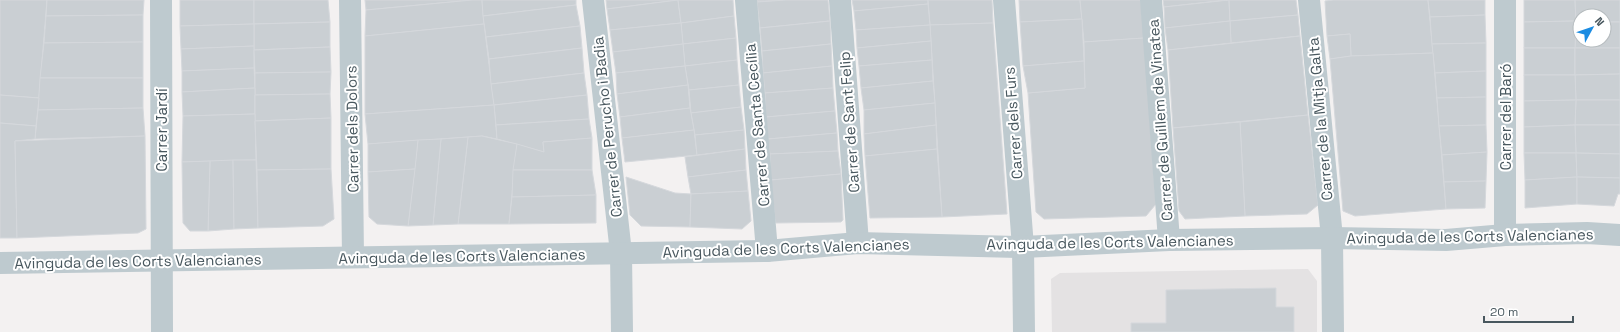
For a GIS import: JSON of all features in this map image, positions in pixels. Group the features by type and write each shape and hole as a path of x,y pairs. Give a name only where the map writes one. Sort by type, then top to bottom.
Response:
{"street":[{"name":"Carrer Jardí","path":"161,0 162,332"},
{"name":"Carrer dels Dolors","path":"350,0 353,257"},
{"name":"Carrer de Perucho i Badia","path":"593,0 621,253 622,332"},
{"name":"Carrer de Santa Cecília","path":"746,0 767,250"},
{"name":"Carrer de Sant Felip","path":"840,0 858,243"},
{"name":"Carrer dels Furs","path":"1004,0 1023,246 1024,332"},
{"name":"Carrer de Guillem de Vinatea","path":"1151,0 1169,240"},
{"name":"Carrer de la Mitja Galta","path":"1309,0 1332,238 1333,332"},
{"name":"Carrer del Baró","path":"1505,0 1505,234"},
{"name":"Avinguda de les Corts Valencianes","path":"0,263 767,250 858,243 1023,246 1169,240 1332,238 1446,240 1505,234 1587,233 1620,235"}],"shaded area":[{"path":"1308,269 1317,281 1317,332 1052,332 1051,279 1060,273"}],"building":[{"path":"0,0 47,0 39,98 0,95"},
{"path":"47,0 144,0 143,15 46,16"},
{"path":"180,0 254,0 254,24 180,26"},
{"path":"254,0 328,0 330,22 254,24"},
{"path":"365,0 472,0 366,10"},
{"path":"482,0 484,24 365,36 366,10"},
{"path":"482,0 576,0 576,5 483,16"},
{"path":"606,0 678,0 607,9"},
{"path":"678,0 681,23 610,30 607,9"},
{"path":"678,0 733,0 734,16 681,23"},
{"path":"757,0 786,0 757,2"},
{"path":"828,0 830,21 760,28 757,2"},
{"path":"852,0 928,0 928,4 854,11"},
{"path":"928,0 992,0 993,23 930,25"},
{"path":"1019,0 1080,0 1082,19 1020,22"},
{"path":"1080,0 1141,0 1144,38 1084,42"},
{"path":"1163,0 1226,0 1164,7"},
{"path":"1229,0 1230,21 1165,28 1164,7"},
{"path":"1229,0 1296,0 1298,15 1230,21"},
{"path":"1428,0 1433,53 1351,56 1350,34 1327,36 1325,1"},
{"path":"1428,0 1485,0 1485,15 1430,17"},
{"path":"1524,0 1575,0 1575,8 1572,8 1572,21 1524,22"},
{"path":"1575,0 1620,0 1620,22 1612,22 1612,8 1575,8"},
{"path":"928,4 930,25 856,30 854,11"},
{"path":"576,5 580,26 486,37 483,16"},
{"path":"143,15 143,42 44,43 46,16"},
{"path":"1298,15 1300,36 1231,43 1230,21"},
{"path":"1485,15 1486,43 1432,44 1430,17"},
{"path":"734,16 736,38 683,44 681,23"},
{"path":"1082,19 1084,61 1023,66 1020,22"},
{"path":"830,21 831,44 762,51 760,28"},
{"path":"1230,21 1231,43 1168,50 1165,28"},
{"path":"1572,21 1572,48 1524,48 1524,22"},
{"path":"330,22 330,47 254,50 254,24"},
{"path":"1612,22 1620,22 1620,48 1612,48"},
{"path":"681,23 683,44 613,52 610,30"},
{"path":"993,23 1007,214 942,217 930,25"},
{"path":"254,24 254,46 181,49 180,26"},
{"path":"484,24 494,105 365,114 365,36"},
{"path":"930,25 931,41 857,48 856,30"},
{"path":"580,26 582,48 489,59 486,37"},
{"path":"1350,34 1351,56 1330,59 1327,36"},
{"path":"1300,36 1308,115 1173,128 1168,50"},
{"path":"736,38 737,60 685,66 683,44"},
{"path":"1144,38 1156,204 1146,216 1044,219 1036,212 1028,93 1085,88 1084,42"},
{"path":"931,41 932,60 859,66 857,48"},
{"path":"143,42 143,78 40,78 44,43"},
{"path":"1486,43 1486,71 1435,73 1432,44"},
{"path":"683,44 685,66 616,73 613,52"},
{"path":"831,44 832,66 763,73 762,51"},
{"path":"254,46 254,68 182,71 181,49"},
{"path":"330,47 331,72 255,73 254,50"},
{"path":"582,48 584,73 491,84 489,59"},
{"path":"1524,48 1575,48 1575,75 1524,75"},
{"path":"1575,48 1620,48 1620,74 1575,75"},
{"path":"1433,53 1446,209 1355,216 1343,211 1330,59 1351,56"},
{"path":"737,60 739,85 689,90 685,66"},
{"path":"932,60 933,81 861,88 859,66"},
{"path":"1084,61 1085,88 1028,93 1023,66"},
{"path":"685,66 688,85 617,94 616,73"},
{"path":"832,66 833,88 765,93 763,73"},
{"path":"254,68 255,88 182,92 182,71"},
{"path":"1486,71 1486,97 1437,98 1435,73"},
{"path":"331,72 330,94 255,95 255,73"},
{"path":"584,73 587,95 494,105 491,84"},
{"path":"1620,74 1620,100 1576,100 1575,75"},
{"path":"1524,75 1575,75 1576,100 1524,101"},
{"path":"40,78 143,78 143,108 38,110"},
{"path":"933,81 935,103 864,110 861,88"},
{"path":"688,85 690,108 620,117 617,94"},
{"path":"739,85 741,107 691,113 689,90"},
{"path":"255,88 255,114 183,116 182,92"},
{"path":"833,88 835,111 766,117 765,93"},
{"path":"330,94 331,118 255,121 255,95"},
{"path":"0,95 39,98 36,126 0,123"},
{"path":"587,95 589,119 496,125 494,105"},
{"path":"1486,97 1486,125 1439,126 1437,98"},
{"path":"1576,100 1620,100 1620,125 1575,125"},
{"path":"1576,100 1575,125 1524,127 1524,101"},
{"path":"935,103 936,125 864,134 864,110"},
{"path":"494,105 497,139 482,136 368,144 365,114"},
{"path":"741,107 744,130 695,135 691,113"},
{"path":"143,108 145,136 35,139 38,110"},
{"path":"690,108 694,130 622,138 620,117"},
{"path":"835,111 837,133 768,139 766,117"},
{"path":"255,114 256,160 182,162 183,116"},
{"path":"1308,115 1318,205 1307,214 1245,216 1240,122"},
{"path":"331,118 331,169 257,170 255,121"},
{"path":"589,119 592,138 543,142 544,152 497,139 496,125"},
{"path":"1240,122 1245,216 1185,219 1179,211 1173,128"},
{"path":"0,123 36,126 35,139 15,141 17,238 0,238"},
{"path":"936,125 937,149 865,156 864,134"},
{"path":"1486,125 1487,152 1442,155 1439,126"},
{"path":"1575,125 1620,125 1620,154 1576,153"},
{"path":"1575,125 1576,153 1524,153 1524,127"},
{"path":"694,130 697,155 625,162 622,138"},
{"path":"744,130 745,149 697,155 695,135"},
{"path":"837,133 838,151 770,154 768,139"},
{"path":"145,136 146,229 138,233 17,238 15,141"},
{"path":"482,136 517,144 509,224 458,224 468,137"},
{"path":"468,137 458,224 433,225 441,139"},
{"path":"592,138 592,170 513,170 517,144 544,152 543,142"},
{"path":"441,139 433,225 408,226 418,140"},
{"path":"418,140 415,169 368,172 368,144"},
{"path":"745,149 746,170 688,177 685,157"},
{"path":"937,149 942,217 870,218 865,156"},
{"path":"838,151 841,174 771,180 770,154"},
{"path":"1487,152 1486,181 1444,182 1442,155"},
{"path":"1524,153 1576,153 1577,177 1525,180"},
{"path":"1576,153 1620,154 1620,178 1577,177"},
{"path":"233,160 234,229 208,231 210,161"},
{"path":"233,160 256,160 258,228 234,229"},
{"path":"210,161 208,231 190,231 183,223 182,162"},
{"path":"331,169 334,219 323,226 258,228 257,170"},
{"path":"415,169 408,226 377,224 369,217 368,172"},
{"path":"513,170 592,170 596,195 512,197"},
{"path":"746,170 748,191 691,194 688,177"},
{"path":"841,174 843,220 841,222 776,223 771,180"},
{"path":"626,177 675,193 691,194 690,227 641,226 630,215"},
{"path":"1577,177 1577,204 1525,208 1525,180"},
{"path":"1577,177 1620,178 1620,194 1618,194 1614,206 1577,204"},
{"path":"1486,181 1485,208 1446,209 1444,182"},
{"path":"748,191 751,221 742,229 690,227 691,194"},
{"path":"596,195 596,223 509,224 512,197"},
{"path":"1276,288 1276,307 1294,307 1294,332 1131,332 1131,323 1166,323 1166,290"}]}
